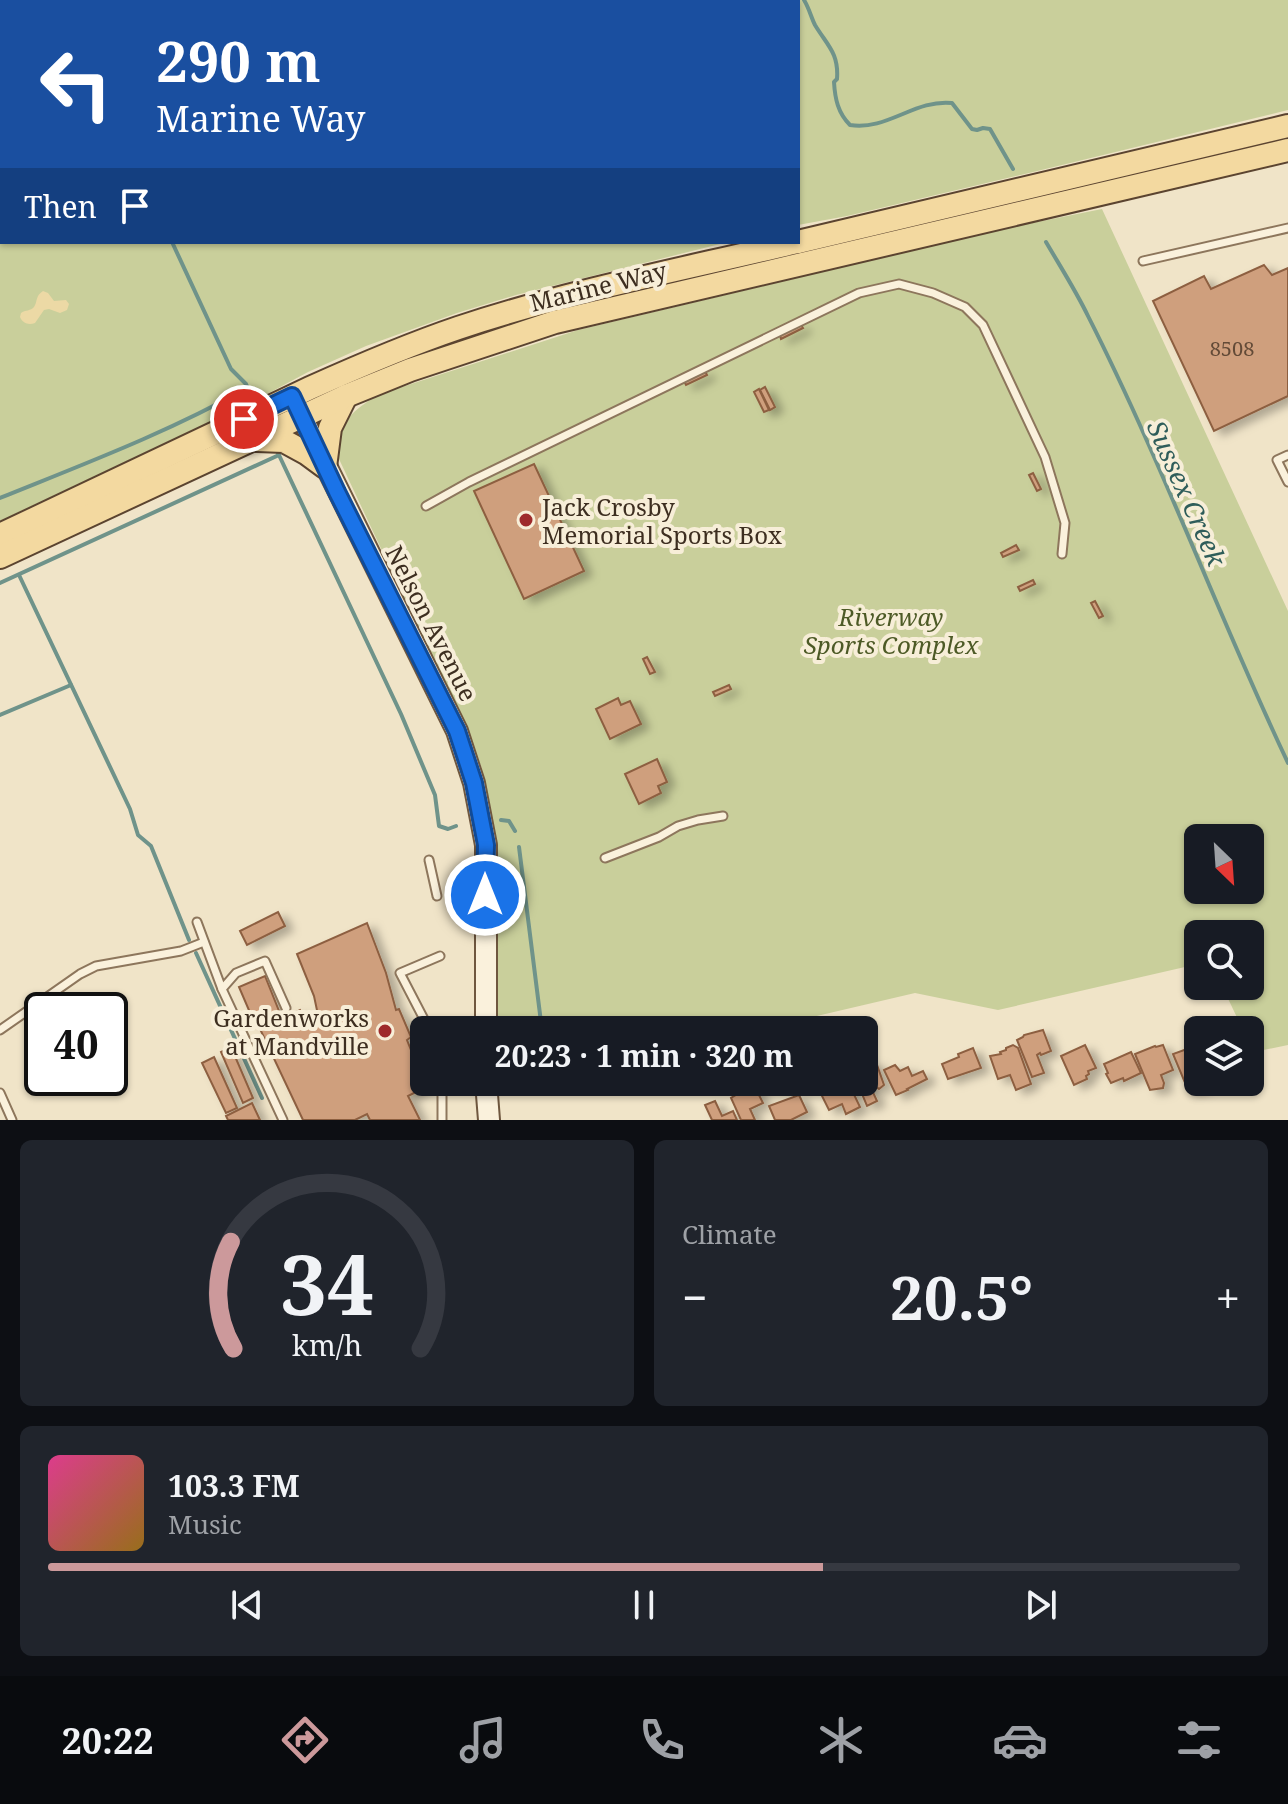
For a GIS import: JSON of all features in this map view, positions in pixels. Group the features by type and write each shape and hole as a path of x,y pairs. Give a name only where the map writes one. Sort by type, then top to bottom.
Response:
{"main road":[{"name":"Marine Way","path":"800,242 1288,126"},
{"name":"Marine Way","path":"0,535 297,406 346,396 410,370 555,322 1288,150"},
{"name":"Marine Way","path":"0,557 252,439 356,368 443,334 509,313 586,291 789,244"},
{"path":"252,439 284,441 325,467 330,428 346,396"}],"street":[{"name":"Nelson Avenue","path":"297,406 457,731 474,783 486,845 486,1016"},
{"path":"487,1096 489,1120"}],"lane":[{"path":"1143,261 1288,228"},
{"path":"426,506 469,482 859,293 899,284 933,293 965,307 983,325 1045,457 1065,523 1062,554"},
{"path":"1288,455 1277,460 1288,482"},
{"path":"605,858 659,837 678,826 723,816"},
{"path":"429,860 437,896"},
{"path":"197,922 222,989 283,1120"},
{"path":"0,1030 96,966 181,951 204,942"},
{"path":"422,1016 400,973 440,956"},
{"path":"222,989 236,973 265,961 286,1008"},
{"path":"0,1093 12,1120"},
{"path":"442,1096 442,1120"}],"green space":[{"path":"800,0 1288,0 1288,110 800,225"},
{"name":"Riverway Sports Complex","path":"1102,209 1288,611 1288,1045 1264,1050 1264,1016 1236,1016 1229,1000 1264,1000 1264,920 1184,920 1184,967 998,1010 915,993 817,1016 494,1016 490,804 481,766 339,459 339,437 352,414 377,395 578,330 1007,228"},
{"path":"0,244 720,244 516,295 366,346 0,521"}],"sand":[{"path":"43,291 54,301 66,300 69,304 67,310 60,313 44,310 35,323 24,323 21,313 33,308"}],"building":[{"path":"1264,265 1272,275 1288,268 1288,396 1214,431 1153,301 1204,276 1211,289"},
{"path":"801,325 803,328 781,339 780,335"},
{"path":"705,371 707,375 686,385 684,381"},
{"path":"765,387 775,407 770,410 760,390"},
{"path":"759,389 769,410 764,412 754,392"},
{"name":"Jack Crosby Memorial Sports Box","path":"534,464 584,571 524,599 474,491"},
{"path":"1033,473 1041,489 1037,491 1029,475"},
{"path":"1016,545 1019,550 1003,557 1001,553"},
{"path":"1033,580 1035,584 1020,591 1018,587"},
{"path":"1095,601 1103,616 1099,618 1091,603"},
{"path":"647,657 655,672 650,674 643,659"},
{"path":"729,685 731,689 715,696 713,692"},
{"path":"618,698 621,705 630,701 641,724 610,739 596,709"},
{"path":"657,759 667,782 658,786 661,793 639,804 625,774"},
{"path":"278,912 285,926 247,945 240,931"},
{"path":"367,923 396,1010 399,1009 410,1035 407,1040 410,1047 408,1096 420,1120 370,1120 367,1114 355,1120 303,1120 260,1029 300,1010 305,1021 318,1015 314,996 297,954"},
{"path":"265,976 279,1011 254,1022 239,987"},
{"path":"1043,1030 1051,1051 1037,1055 1044,1073 1032,1077 1017,1040"},
{"path":"1013,1045 1018,1048 1031,1084 1016,1090 1010,1075 998,1079 990,1056 1001,1054"},
{"path":"1085,1045 1096,1068 1088,1071 1087,1079 1074,1085 1061,1056"},
{"path":"1163,1045 1173,1070 1161,1075 1163,1088 1150,1090 1135,1054"},
{"path":"231,1047 253,1098 243,1103 221,1052"},
{"path":"973,1048 981,1068 948,1079 942,1064"},
{"path":"1184,1050 1184,1080 1173,1054"},
{"path":"1131,1052 1141,1073 1111,1083 1104,1064"},
{"path":"214,1057 237,1108 226,1113 202,1063"},
{"path":"895,1065 900,1071 908,1067 912,1076 923,1071 927,1079 896,1095 884,1070"},
{"path":"878,1068 884,1085 878,1088"},
{"path":"760,1096 763,1103 750,1109 755,1120 741,1120 731,1098"},
{"path":"799,1096 807,1112 791,1120 775,1120 769,1106"},
{"path":"822,1096 855,1096 860,1107 846,1114 842,1104 829,1110"},
{"path":"863,1096 875,1096 877,1101 867,1106"},
{"path":"715,1101 722,1116 733,1111 737,1120 712,1120 705,1105"},
{"path":"252,1103 260,1120 228,1120 226,1116"}],"waterway":[{"name":"Sussex Creek","path":"804,0 834,56 836,100 850,125 876,124 926,106 952,103 972,129 990,129 1013,169"},
{"name":"Sussex Creek","path":"1046,242 1115,371 1288,763"},
{"path":"173,244 231,369 246,384 250,393"},
{"path":"0,498 157,433 247,388"},
{"path":"278,453 401,714 435,795 439,826 448,829 456,826"},
{"path":"0,583 279,455"},
{"path":"19,575 130,809 138,835 151,846 189,940"},
{"path":"0,715 71,685"},
{"path":"501,820 509,821 515,831"},
{"path":"519,847 540,1016"},
{"path":"196,953 262,1098"}],"place":[{"name":"Jack Crosby Memorial Sports Box","path":"526,520"},
{"name":"Gardenworks at Mandville","path":"385,1031"}],"route":[{"path":"244,419 292,396 457,731 474,783 486,845 485,895"}]}
